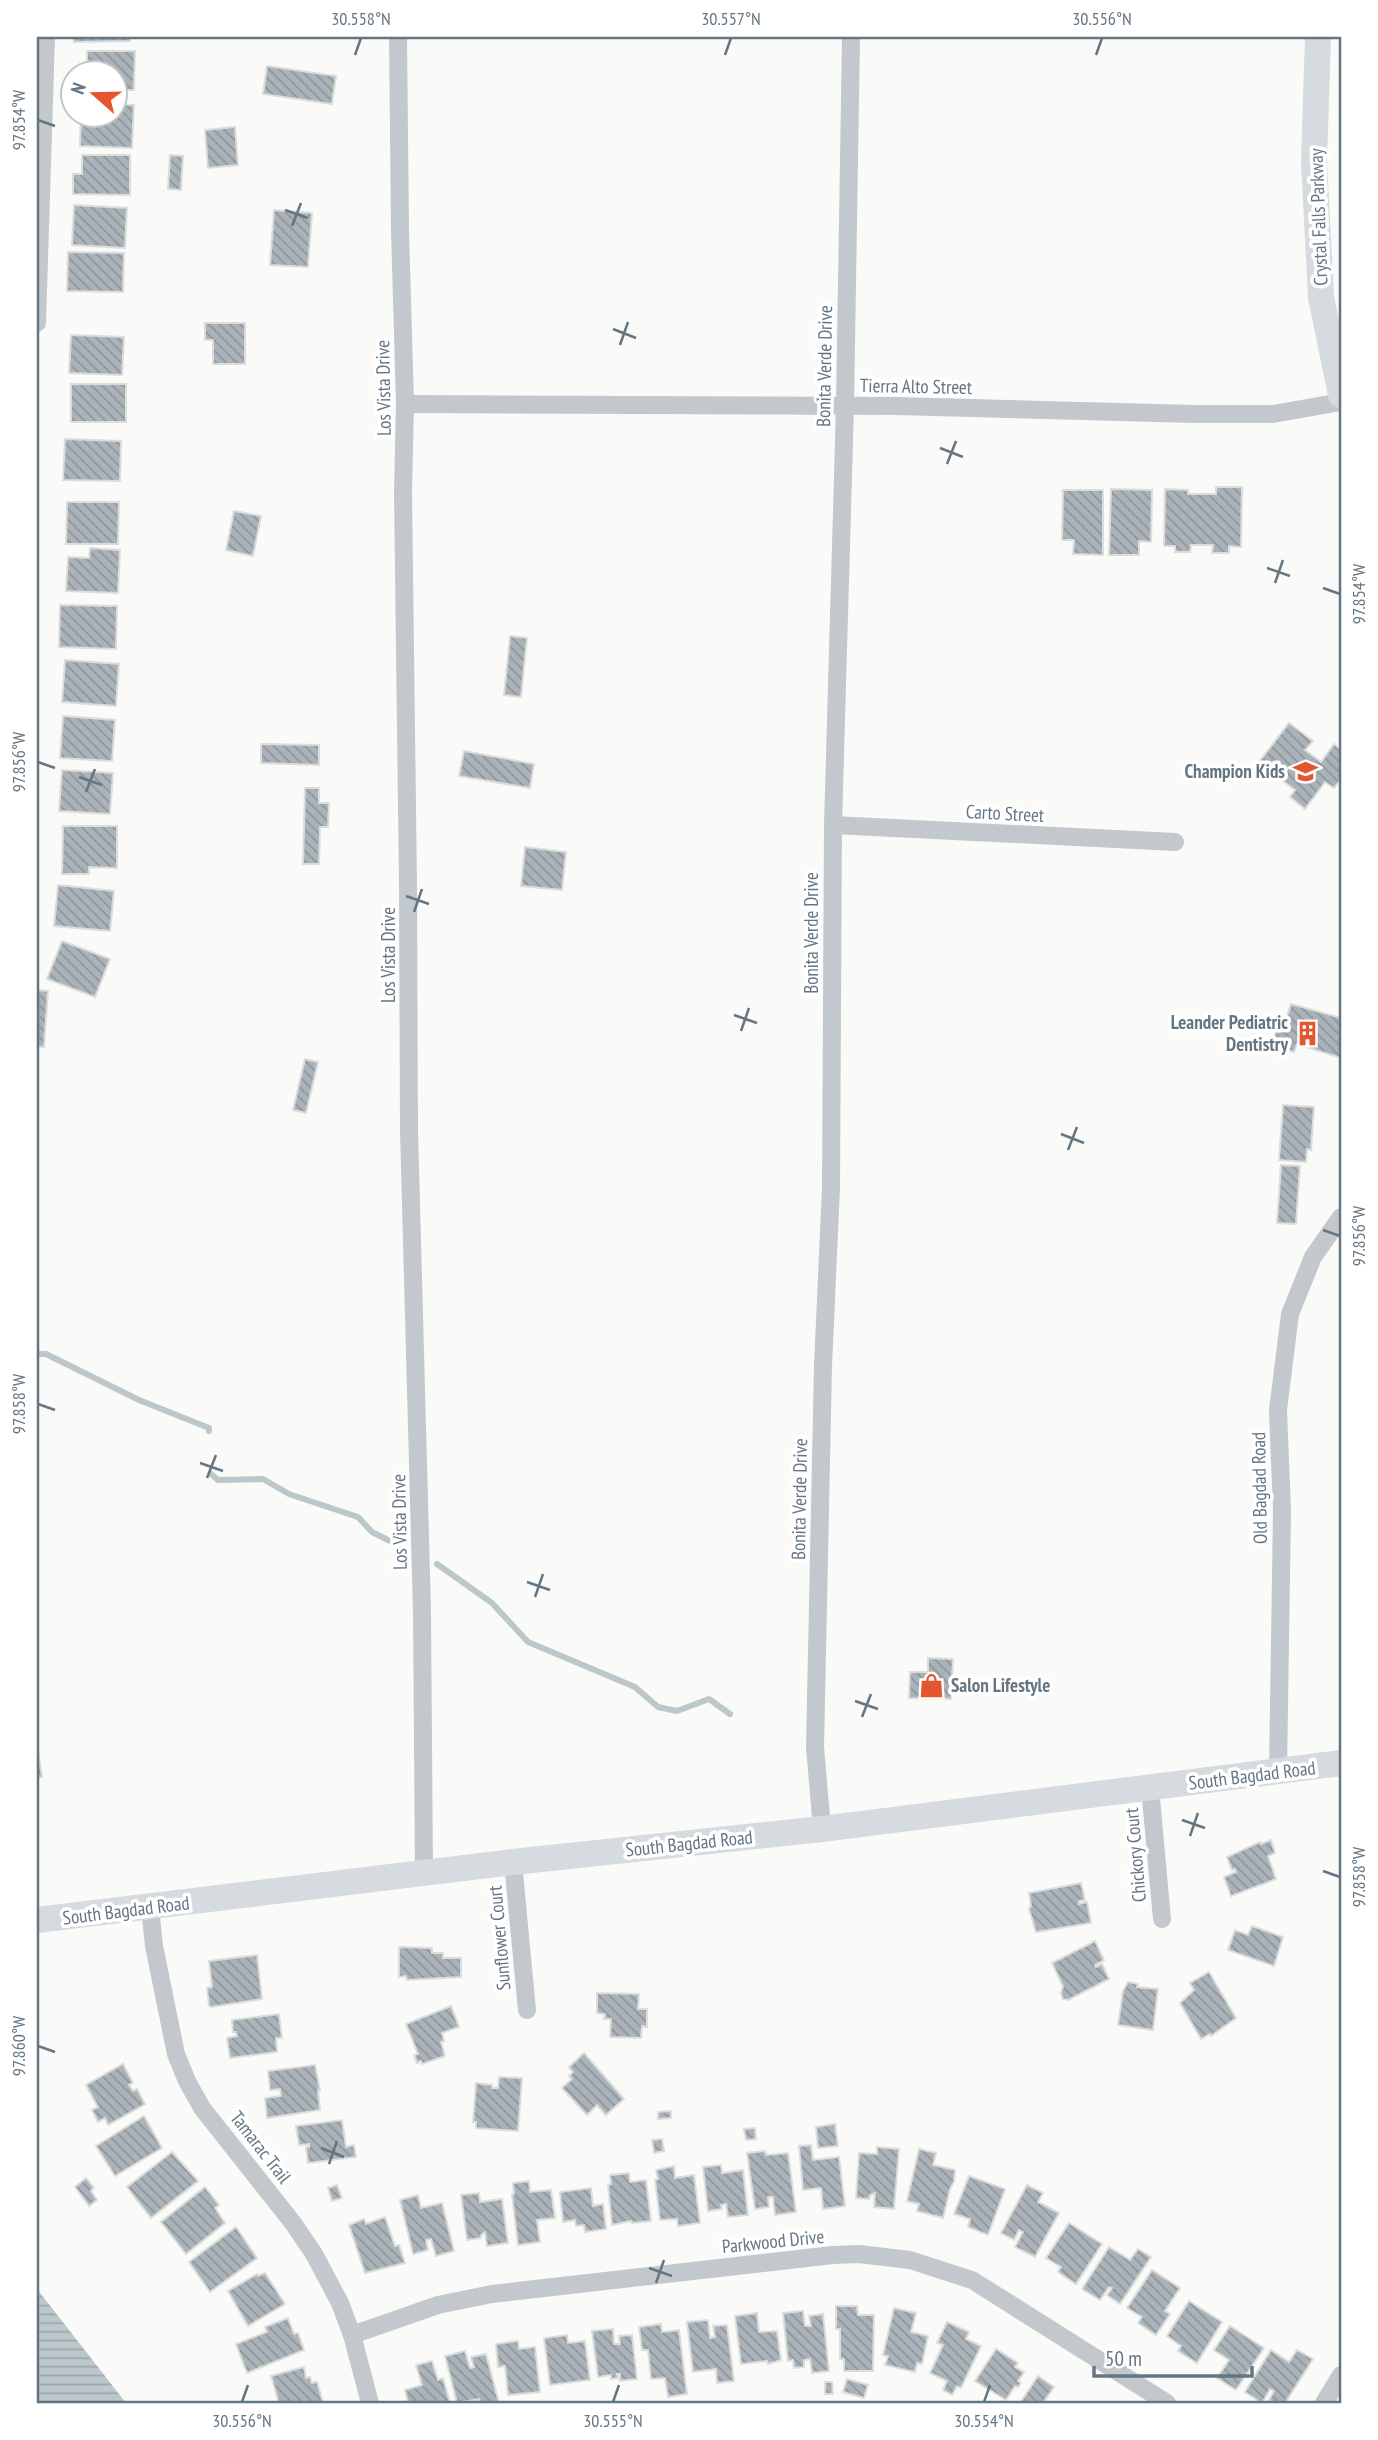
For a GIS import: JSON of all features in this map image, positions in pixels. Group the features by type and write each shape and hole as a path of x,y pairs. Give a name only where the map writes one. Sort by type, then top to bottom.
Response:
{"main road":[{"name":"Crystal Falls Parkway","path":"1318,37 1314,162 1321,297 1341,395"},
{"name":"South Bagdad Road","path":"37,1920 513,1862 822,1829 1341,1763"}],"street":[{"path":"37,323 46,37"},
{"name":"Los Vista Drive","path":"398,37 405,404 403,492 409,1130 421,1599 424,1873"},
{"name":"Bonita Verde Drive","path":"822,1829 815,1747 823,1366 831,1188 832,825 845,406 851,37"},
{"name":"Tierra Alto Street","path":"405,404 845,406 1273,414 1341,402"},
{"name":"Carto Street","path":"832,825 1175,842"},
{"name":"Old Bagdad Road","path":"1278,1771 1282,1511 1278,1410 1290,1314 1313,1257 1341,1217"},
{"name":"Chickory Court","path":"1150,1787 1162,1919"},
{"name":"Sunflower Court","path":"513,1862 527,2010"},
{"name":"Tamarac Trail","path":"150,1907 154,1946 176,2054 187,2081 202,2108 293,2223 314,2254 340,2303 352,2334 370,2403"},
{"name":"Parkwood Drive","path":"352,2334 438,2305 492,2294 833,2255 885,2256 935,2266 972,2280 1167,2403"},
{"path":"1324,2403 1341,2375"}],"shaded area":[{"path":"37,2289 126,2403 37,2403"}],"building":[{"path":"73,37 130,37 130,41 74,42"},
{"path":"87,51 135,51 134,90 130,90 130,60 87,60"},
{"path":"267,66 336,76 332,104 263,94"},
{"path":"130,105 134,105 132,148 80,146 81,130 130,130"},
{"path":"235,127 238,165 208,168 205,130"},
{"path":"82,155 130,155 130,195 73,194 73,174 82,174"},
{"path":"170,155 183,156 181,190 168,189"},
{"path":"74,205 127,208 125,248 72,245"},
{"path":"274,210 312,213 308,267 270,265"},
{"path":"68,252 124,253 123,292 67,291"},
{"path":"205,323 245,323 245,364 213,364 213,340 205,340"},
{"path":"71,335 124,337 122,375 69,373"},
{"path":"71,384 126,384 126,422 71,422"},
{"path":"65,439 121,441 120,481 63,480"},
{"path":"1216,487 1242,487 1241,547 1229,546 1229,553 1212,553 1213,545 1191,545 1190,552 1175,552 1175,546 1164,546 1165,489 1188,490 1188,494 1216,494"},
{"path":"1111,489 1152,490 1151,542 1139,541 1139,555 1109,555"},
{"path":"1063,490 1103,490 1103,555 1073,554 1074,540 1062,540"},
{"path":"67,502 119,502 118,544 66,544"},
{"path":"234,511 261,516 253,556 226,550"},
{"path":"90,548 120,550 118,593 66,591 68,557 89,558"},
{"path":"60,605 117,606 116,649 59,647"},
{"path":"510,636 527,638 521,697 504,695"},
{"path":"65,660 119,664 116,706 62,702"},
{"path":"63,716 115,720 112,761 60,758"},
{"name":"Champion Kids","path":"1289,723 1313,741 1305,750 1321,762 1334,744 1341,750 1341,779 1334,788 1325,782 1305,809 1290,797 1295,790 1259,762"},
{"path":"261,744 319,745 319,765 261,763"},
{"path":"464,751 534,764 530,788 459,776"},
{"path":"62,770 113,773 110,814 59,811"},
{"path":"305,788 319,788 319,803 329,803 328,827 320,827 319,864 303,864"},
{"path":"63,826 117,826 117,868 89,867 89,874 62,874"},
{"path":"525,847 566,852 562,890 521,886"},
{"path":"58,885 114,891 110,931 54,926"},
{"path":"62,941 110,959 95,997 47,979"},
{"path":"37,990 48,991 44,1047 37,1047"},
{"name":"Leander Pediatric Dentistry","path":"1291,1004 1341,1018 1341,1058 1297,1044 1294,1052 1278,1047 1280,1039 1274,1037 1277,1028 1283,1029"},
{"path":"305,1059 318,1062 306,1113 293,1110"},
{"path":"1283,1105 1314,1107 1311,1150 1307,1149 1306,1162 1279,1160"},
{"path":"1281,1165 1300,1166 1296,1224 1277,1223"},
{"name":"Salon Lifestyle","path":"928,1658 953,1659 951,1699 909,1698 910,1672 928,1672"},
{"path":"37,1744 42,1777 37,1778"},
{"path":"1271,1840 1275,1853 1268,1856 1276,1879 1231,1896 1224,1877 1236,1872 1235,1869 1232,1870 1227,1857"},
{"path":"1081,1883 1085,1900 1079,1901 1079,1904 1087,1902 1091,1923 1036,1932 1029,1909 1029,1893"},
{"path":"1252,1926 1283,1937 1274,1966 1228,1950 1235,1930 1248,1935"},
{"path":"1095,1941 1104,1960 1095,1965 1096,1967 1102,1964 1109,1979 1068,2000 1063,1999 1063,1986 1052,1963"},
{"path":"399,1947 432,1948 432,1953 443,1953 443,1958 461,1958 461,1977 407,1980 406,1976 399,1977"},
{"path":"257,1955 262,1999 211,2007 207,1988 212,1987 209,1961"},
{"path":"1209,1972 1236,2018 1211,2036 1210,2034 1201,2039 1180,2003 1194,1990 1190,1983"},
{"path":"1128,1982 1138,1984 1137,1987 1158,1989 1153,2030 1118,2025 1123,1991"},
{"path":"597,1993 639,1994 638,2009 647,2009 647,2027 642,2026 641,2038 610,2037 611,2019 604,2019 605,2014 597,2013"},
{"path":"451,2006 459,2027 442,2033 444,2041 441,2042 445,2056 422,2064 421,2061 417,2063 414,2055 418,2054 406,2024"},
{"path":"279,2014 282,2038 276,2038 277,2052 230,2058 227,2038 237,2036 236,2032 233,2032 232,2020"},
{"path":"584,2053 624,2099 606,2115 597,2105 587,2115 562,2088 572,2079 569,2076 573,2072 569,2067"},
{"path":"123,2064 133,2083 129,2085 133,2091 137,2089 145,2104 108,2125 105,2118 98,2122 92,2110 98,2107 86,2085"},
{"path":"315,2065 320,2090 320,2110 267,2118 265,2098 281,2096 280,2089 270,2090 268,2071"},
{"path":"499,2077 522,2078 518,2131 476,2128 476,2122 473,2122 476,2083 498,2088"},
{"path":"671,2111 671,2118 658,2119 658,2112"},
{"path":"144,2116 162,2148 115,2176 96,2146"},
{"path":"342,2120 346,2147 354,2145 356,2157 308,2163 306,2147 309,2147 309,2144 299,2145 296,2126"},
{"path":"835,2124 838,2146 818,2148 816,2127"},
{"path":"755,2128 756,2139 746,2140 744,2129"},
{"path":"662,2139 664,2151 654,2153 652,2140"},
{"path":"811,2145 813,2160 839,2157 845,2206 823,2209 821,2188 803,2190 799,2146"},
{"path":"877,2147 899,2149 894,2209 874,2207 875,2193 870,2195 869,2199 856,2198 859,2153 877,2154"},
{"path":"919,2149 936,2153 933,2165 955,2170 943,2218 917,2211 919,2204 907,2201"},
{"path":"765,2151 766,2155 788,2153 796,2212 775,2215 773,2197 768,2197 769,2207 755,2209 747,2153"},
{"path":"172,2152 198,2181 151,2218 127,2187"},
{"path":"721,2165 722,2173 743,2170 748,2215 728,2217 726,2204 721,2205 722,2209 708,2211 703,2167"},
{"path":"674,2166 675,2178 694,2175 700,2223 678,2226 677,2219 660,2220 656,2170"},
{"path":"629,2173 630,2182 646,2180 651,2221 612,2225 608,2185 611,2184 610,2175"},
{"path":"969,2176 1005,2189 988,2235 968,2227 970,2219 954,2214"},
{"path":"86,2178 94,2188 91,2191 97,2200 89,2206 75,2187"},
{"path":"529,2181 530,2192 551,2190 555,2218 537,2220 540,2242 518,2245 513,2183"},
{"path":"337,2185 342,2198 332,2201 328,2188"},
{"path":"1027,2185 1043,2193 1038,2202 1059,2213 1035,2257 1015,2247 1023,2232 1019,2230 1014,2240 1001,2233"},
{"path":"205,2187 219,2205 215,2208 225,2223 186,2254 161,2222"},
{"path":"591,2188 593,2206 603,2204 606,2229 585,2232 584,2225 576,2226 575,2220 563,2222 560,2192"},
{"path":"479,2193 480,2202 502,2199 508,2243 487,2246 485,2232 481,2238 467,2240 461,2195"},
{"path":"418,2195 421,2208 442,2203 454,2251 436,2256 431,2239 426,2240 428,2250 413,2254 400,2200"},
{"path":"385,2217 395,2246 399,2245 405,2263 365,2273 349,2225 364,2219 366,2224"},
{"path":"1069,2223 1102,2244 1076,2284 1058,2272 1061,2267 1046,2258"},
{"path":"236,2227 257,2258 210,2292 189,2262"},
{"path":"1109,2247 1130,2260 1138,2249 1151,2257 1120,2304 1107,2295 1112,2288 1109,2287 1100,2300 1082,2289"},
{"path":"1152,2270 1180,2288 1165,2311 1170,2314 1156,2335 1138,2323 1142,2317 1127,2308"},
{"path":"265,2273 285,2304 248,2326 228,2291 257,2274 258,2276"},
{"path":"1189,2301 1222,2322 1197,2363 1178,2351 1181,2346 1167,2336"},
{"path":"836,2306 857,2306 858,2315 874,2315 873,2371 844,2371 844,2359 840,2359 840,2329 836,2329"},
{"path":"894,2308 916,2313 911,2332 928,2336 922,2364 917,2363 915,2372 885,2365 888,2356 883,2355"},
{"path":"803,2311 805,2326 811,2326 809,2316 823,2314 829,2371 812,2373 810,2359 804,2360 804,2367 794,2368 793,2360 788,2361 783,2313"},
{"path":"757,2313 759,2332 777,2331 781,2360 768,2364 767,2361 741,2364 735,2316"},
{"path":"288,2318 294,2334 298,2333 304,2350 247,2373 236,2344 267,2332 265,2327"},
{"path":"708,2320 710,2338 715,2337 713,2326 727,2325 734,2381 717,2383 716,2369 693,2372 687,2322"},
{"path":"947,2322 969,2332 966,2339 981,2346 961,2388 957,2386 952,2395 943,2390 947,2381 930,2373 943,2345 937,2343"},
{"path":"661,2324 662,2332 679,2330 687,2394 668,2397 665,2378 651,2379 648,2350 642,2350 639,2327"},
{"path":"1230,2326 1264,2348 1236,2390 1217,2378 1229,2360 1214,2350"},
{"path":"613,2329 614,2344 620,2344 619,2336 632,2335 637,2379 620,2381 620,2374 617,2374 618,2378 611,2379 611,2375 598,2377 592,2331"},
{"path":"567,2335 568,2343 585,2341 590,2380 550,2385 544,2338"},
{"path":"518,2341 519,2349 535,2347 540,2392 508,2395 505,2366 498,2367 496,2344"},
{"path":"996,2349 1018,2363 1015,2367 1024,2372 1018,2381 1021,2383 1018,2387 1015,2386 1006,2400 975,2381"},
{"path":"1271,2350 1289,2362 1297,2350 1313,2359 1285,2403 1269,2400 1274,2391 1270,2389 1262,2403 1245,2392"},
{"path":"465,2351 470,2368 474,2367 471,2357 486,2354 499,2403 480,2403 479,2399 457,2403 445,2356"},
{"path":"432,2361 438,2380 443,2378 450,2403 408,2403 405,2390 422,2385 416,2365"},
{"path":"304,2367 306,2378 310,2377 312,2383 317,2382 323,2403 279,2403 271,2376"},
{"path":"1038,2376 1054,2387 1043,2403 1020,2403"},
{"path":"847,2379 868,2385 864,2398 843,2392"},
{"path":"825,2382 832,2382 833,2394 825,2394"}],"waterway":[{"path":"37,1354 46,1354 139,1400 209,1428 209,1431"},
{"path":"211,1474 218,1480 263,1479 289,1494 358,1517 372,1532 400,1546"},
{"path":"437,1564 492,1603 528,1642 635,1687 658,1707 677,1711 709,1699 730,1714"}],"place":[{"name":"Champion Kids","path":"1305,771"},
{"name":"Leander Pediatric Dentistry","path":"1308,1033"},
{"name":"Salon Lifestyle","path":"931,1685"}]}
